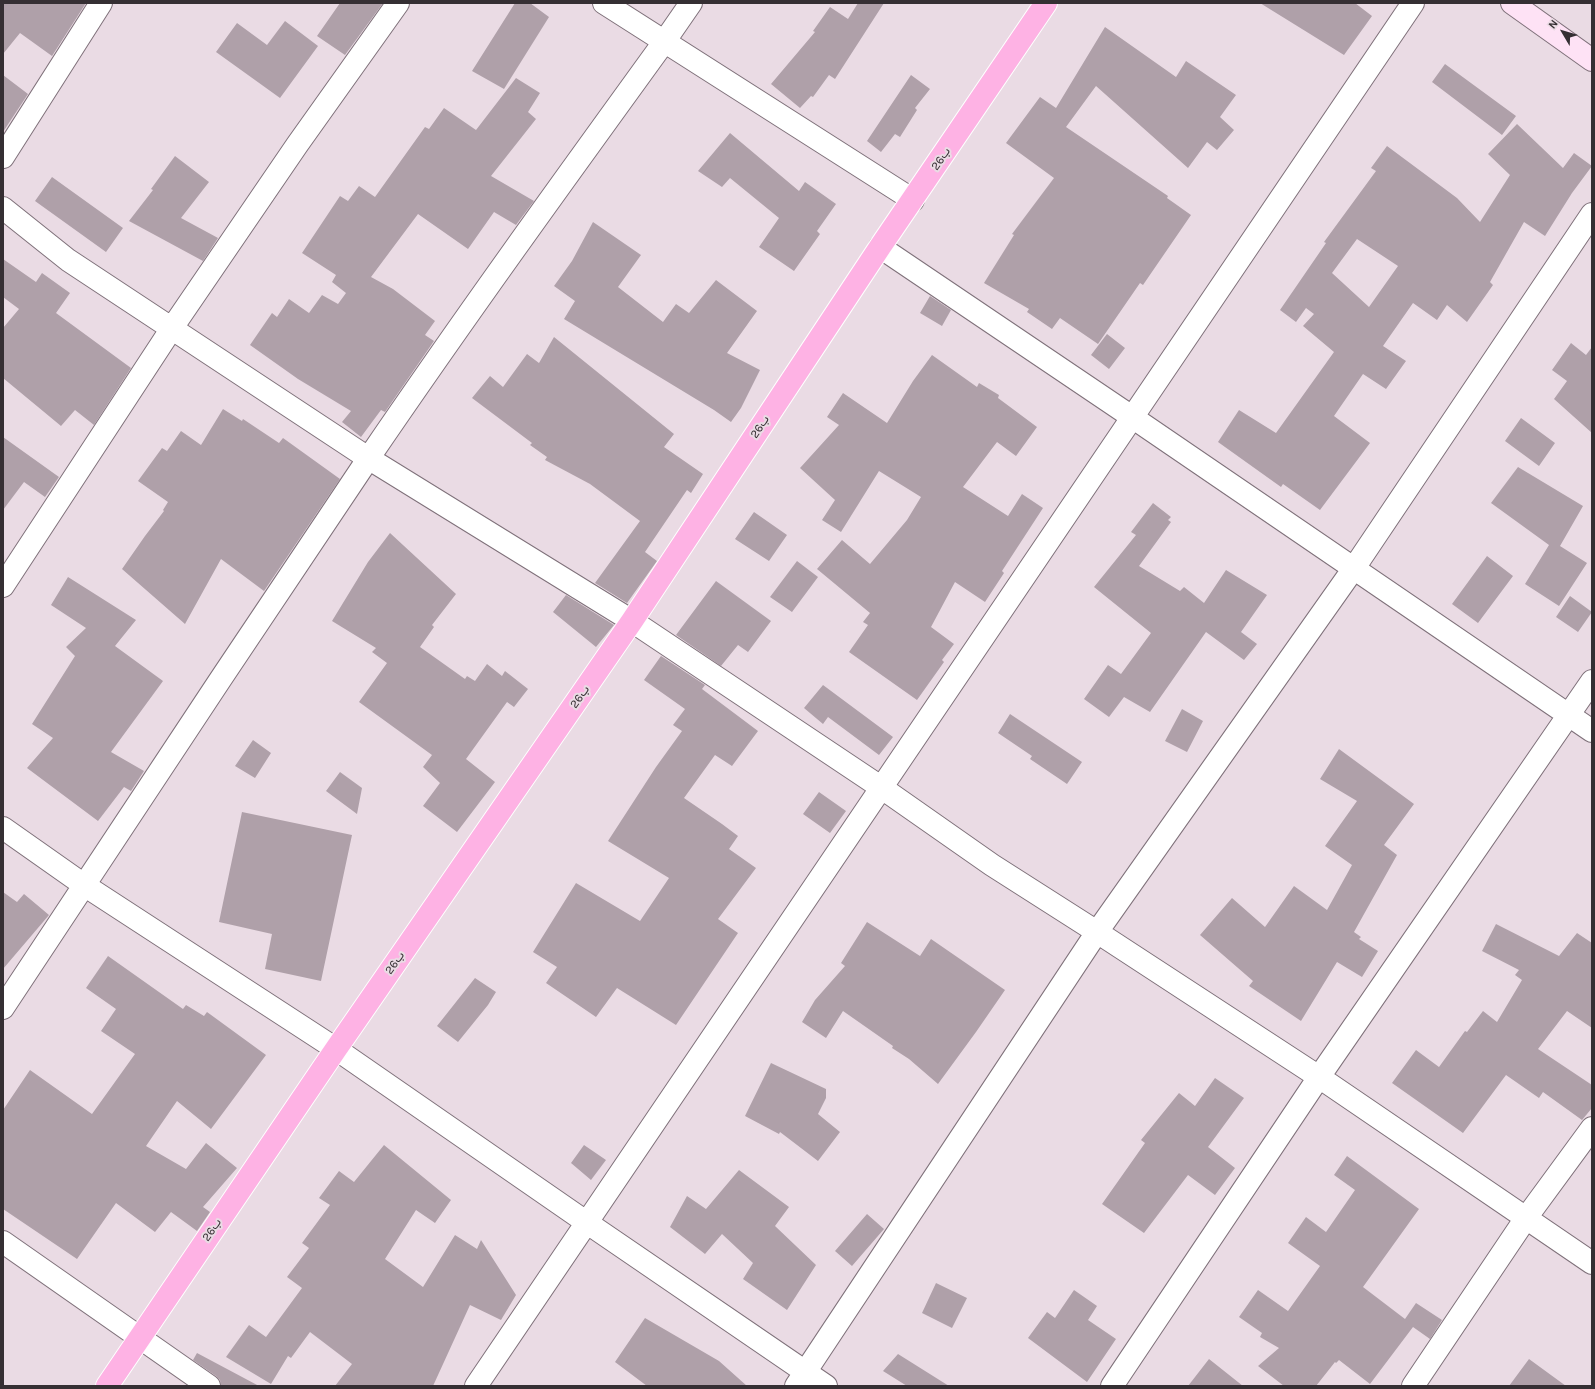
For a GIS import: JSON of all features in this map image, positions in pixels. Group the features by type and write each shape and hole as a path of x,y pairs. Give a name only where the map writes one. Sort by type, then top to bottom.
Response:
{"highway":[{"name":"26ب","path":"107,1386 336,1049 632,621 880,247 1046,3"}],"main road":[{"path":"1512,3 1592,60"}],"street":[{"path":"3,157 101,3"},
{"path":"3,586 172,328 297,145 398,3"},
{"path":"604,3 913,200"},
{"path":"3,1008 191,721 368,458 498,271 691,3"},
{"path":"476,1386 1413,3"},
{"path":"3,208 68,260 368,458 632,621 882,788 992,865 1319,1077 1592,1263"},
{"path":"801,1379 1097,932 1354,568 1592,214"},
{"path":"880,247 1592,731"},
{"path":"1112,1386 1319,1077 1592,681"},
{"path":"3,828 84,885 336,1049 586,1222 801,1379 826,1386"},
{"path":"1413,1386 1526,1218 1592,1128"},
{"path":"3,1242 209,1386"}],"building":[{"path":"3,3 86,3 52,56 20,33 3,54"},
{"path":"340,3 383,3 345,55 317,36"},
{"path":"515,3 530,3 549,17 504,89 472,71"},
{"path":"858,3 884,3 835,79 829,75 813,97 811,96 800,108 771,84 815,32 813,31 830,7 848,19"},
{"path":"1260,3 1355,3 1372,16 1344,55"},
{"path":"285,21 318,46 280,98 216,52 237,23 267,45"},
{"path":"1105,27 1176,77 1186,61 1236,95 1220,117 1234,130 1217,150 1207,142 1188,168 1096,86 1066,127 1168,196 1167,198 1191,215 1143,285 1140,283 1098,344 1060,318 1052,329 1027,312 1029,309 984,283 1014,235 1012,234 1054,178 1006,143 1040,97 1056,108"},
{"path":"1445,64 1516,116 1502,135 1432,82"},
{"path":"3,75 28,94 3,132"},
{"path":"911,75 930,89 915,108 917,110 900,137 895,134 881,152 867,141"},
{"path":"516,78 540,93 528,112 536,119 491,176 534,201 516,225 494,212 468,249 418,214 371,277 393,289 435,321 425,335 434,341 385,412 381,410 361,437 342,422 351,411 298,379 250,345 272,313 277,317 289,299 309,313 322,295 338,304 346,293 332,282 336,275 302,253 340,196 348,201 359,186 375,197 425,127 429,129 444,108 476,130"},
{"path":"1517,124 1563,168 1574,153 1592,166 1572,193 1545,236 1524,222 1490,282 1493,285 1467,322 1447,305 1437,320 1413,303 1383,346 1406,361 1386,389 1363,374 1334,416 1370,443 1320,510 1283,484 1281,487 1218,442 1239,410 1276,433 1334,352 1303,326 1314,314 1306,308 1296,322 1280,310 1326,243 1324,242 1376,171 1371,168 1387,146 1457,198 1480,222 1510,175 1488,154","holes":["1357,239 1398,266 1369,307 1332,273"]},
{"path":"730,133 799,191 805,182 836,204 817,231 820,234 794,271 759,247 779,218 730,178 722,187 698,171"},
{"path":"175,156 209,182 181,218 218,238 203,261 129,221 153,190 151,189"},
{"path":"52,177 123,228 106,252 35,201"},
{"path":"593,222 641,255 618,287 663,322 676,304 689,313 716,280 757,311 727,353 760,370 741,408 731,422 714,410 564,319 575,301 554,286 572,261"},
{"path":"3,259 36,282 42,273 70,293 56,313 131,368 94,425 75,410 61,426 3,378 3,328 19,309 3,297"},
{"path":"930,296 951,310 942,326 920,313"},
{"path":"1107,334 1125,348 1109,369 1091,355"},
{"path":"554,337 674,434 664,447 703,474 691,493 687,490 645,552 657,561 627,603 595,583 640,521 590,484 545,460 547,457 530,445 532,443 472,398 490,376 503,387 527,354 539,363"},
{"path":"1571,343 1586,355 1592,347 1592,433 1554,399 1567,381 1552,370"},
{"path":"932,355 977,387 979,383 999,395 998,398 1037,427 1016,456 997,442 963,487 1008,516 1022,494 1043,508 1002,571 1004,573 985,602 955,582 931,627 954,644 942,660 944,662 917,700 849,652 868,625 863,622 870,613 817,569 842,540 870,564 907,520 921,497 879,471 841,532 822,520 835,500 800,468 839,425 827,417 843,393 887,423 913,381"},
{"path":"223,409 242,421 243,419 279,443 283,438 340,479 264,591 221,559 185,624 122,569 164,511 163,510 168,502 138,481 162,448 167,451 181,431 201,445"},
{"path":"1521,418 1555,443 1539,466 1505,441"},
{"path":"3,437 59,477 45,497 24,482 3,510"},
{"path":"1518,467 1583,506 1560,546 1587,563 1559,606 1525,584 1549,545 1491,503"},
{"path":"1153,503 1171,517 1168,520 1171,522 1139,566 1180,591 1184,587 1204,603 1226,570 1267,595 1241,632 1257,644 1244,660 1206,632 1150,712 1124,697 1109,717 1084,699 1108,665 1121,674 1151,633 1094,587 1136,535 1131,532"},
{"path":"754,512 787,535 769,561 735,539"},
{"path":"390,533 456,594 432,625 434,627 420,647 465,679 467,676 475,681 487,664 502,676 505,671 528,689 514,707 507,702 466,759 495,782 457,832 423,806 440,783 423,767 432,755 359,702 387,663 372,652 376,648 332,621 368,562"},
{"path":"1487,556 1513,576 1478,623 1452,604"},
{"path":"797,561 818,577 792,612 770,597"},
{"path":"68,577 136,620 115,646 163,681 111,752 144,771 131,791 124,787 98,821 27,768 53,738 32,724 75,656 66,647 86,628 51,605"},
{"path":"716,581 771,621 748,652 738,645 721,666 676,635"},
{"path":"566,595 614,625 596,647 553,612"},
{"path":"1570,596 1592,612 1578,632 1556,617"},
{"path":"661,656 705,685 702,689 758,731 732,766 715,755 684,798 738,836 729,849 756,868 718,919 738,933 676,1025 617,988 596,1017 546,983 557,967 533,952 576,883 640,921 669,878 608,841 656,767 682,731 673,725 685,709 644,680"},
{"path":"823,685 893,737 879,755 828,717 823,724 804,708"},
{"path":"1182,709 1203,721 1187,752 1165,741"},
{"path":"1010,714 1082,762 1067,784 1030,759 1032,756 998,733"},
{"path":"253,740 271,753 255,778 235,766"},
{"path":"1339,749 1414,804 1384,845 1397,855 1354,932 1361,937 1359,939 1378,951 1362,977 1337,962 1301,1021 1249,986 1253,981 1200,935 1232,898 1265,927 1294,886 1327,910 1352,865 1325,846 1357,801 1320,779"},
{"path":"340,772 362,788 357,814 326,791"},
{"path":"819,792 846,811 830,833 803,814"},
{"path":"242,812 352,835 321,981 265,969 272,934 219,922"},
{"path":"3,892 17,902 24,894 49,915 3,969"},
{"path":"867,922 920,956 931,939 1005,990 938,1084 909,1059 892,1048 893,1046 843,1011 826,1038 802,1022 815,1000 845,966 841,963"},
{"path":"1496,924 1559,956 1577,933 1592,943 1592,1028 1567,1011 1538,1049 1592,1085 1592,1108 1582,1120 1543,1092 1539,1098 1506,1075 1463,1133 1392,1083 1416,1050 1439,1067 1465,1031 1467,1032 1483,1011 1497,1022 1522,980 1515,975 1519,970 1482,951"},
{"path":"108,956 183,1009 186,1005 204,1016 207,1012 266,1055 211,1129 177,1101 146,1146 186,1169 206,1143 237,1168 203,1207 210,1212 197,1231 171,1212 155,1232 116,1203 77,1259 3,1209 3,1110 30,1070 92,1114 135,1054 101,1031 116,1009 86,988"},
{"path":"475,978 496,992 488,1005 458,1042 437,1026"},
{"path":"771,1063 826,1089 826,1098 818,1114 840,1132 818,1161 780,1132 779,1134 745,1116"},
{"path":"1215,1078 1244,1098 1208,1147 1235,1168 1215,1195 1188,1175 1144,1233 1102,1204 1145,1143 1141,1140 1179,1093 1195,1106"},
{"path":"384,1145 451,1200 435,1223 416,1210 385,1259 423,1287 455,1235 477,1249 481,1240 516,1295 501,1320 470,1305 433,1386 335,1386 352,1364 310,1332 291,1358 288,1356 271,1384 226,1357 249,1325 266,1337 302,1288 287,1277 309,1248 302,1243 330,1205 319,1198 339,1171 354,1182"},
{"path":"584,1145 606,1160 591,1180 571,1163"},
{"path":"1347,1156 1419,1209 1363,1287 1405,1319 1416,1303 1442,1320 1430,1339 1413,1327 1370,1384 1339,1360 1336,1363 1335,1362 1316,1386 1284,1386 1258,1366 1279,1348 1260,1337 1262,1333 1239,1317 1258,1290 1288,1311 1320,1266 1288,1243 1306,1217 1326,1232 1355,1190 1334,1175"},
{"path":"739,1170 789,1207 775,1226 816,1265 787,1310 743,1279 753,1263 722,1234 705,1254 670,1227 687,1196 706,1209"},
{"path":"867,1214 884,1229 852,1266 835,1251"},
{"path":"936,1283 967,1298 952,1328 922,1313"},
{"path":"1074,1290 1097,1306 1088,1320 1116,1339 1087,1382 1028,1338 1047,1312 1055,1318"},
{"path":"645,1318 719,1361 747,1386 647,1386 615,1362"},
{"path":"197,1353 259,1386 221,1386 220,1380 216,1376 193,1360"},
{"path":"898,1354 949,1386 907,1386 883,1371"},
{"path":"1209,1359 1243,1386 1188,1386"},
{"path":"1529,1359 1566,1386 1509,1386"}]}
